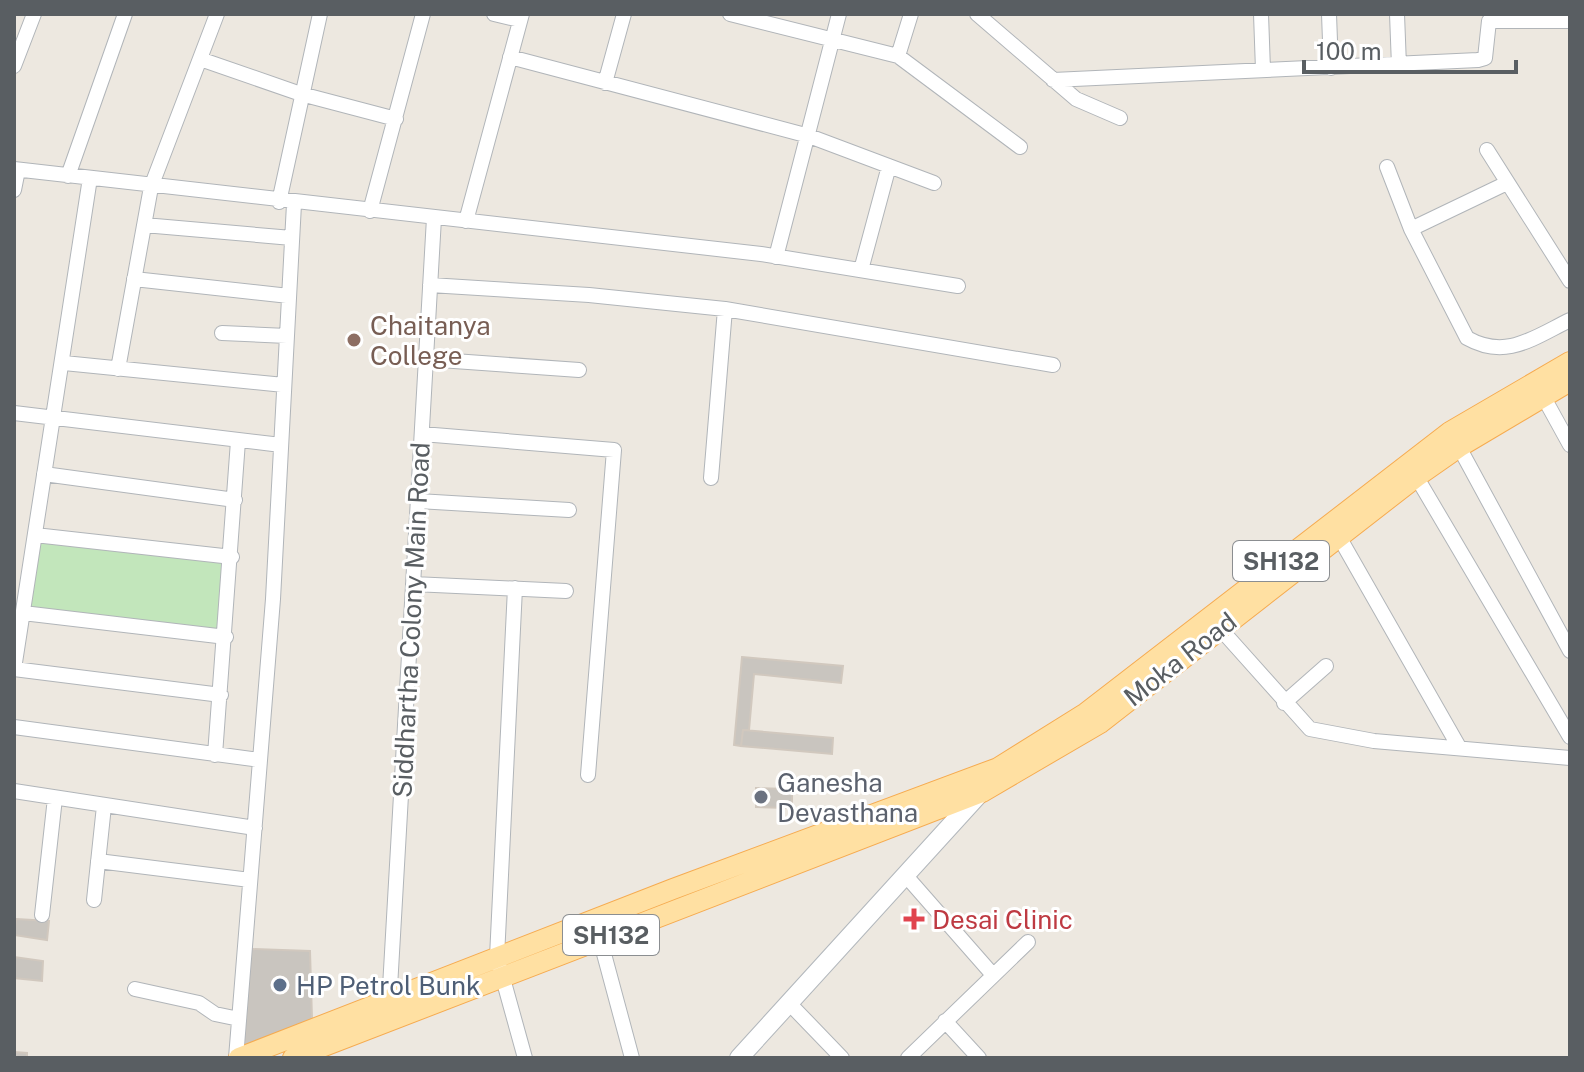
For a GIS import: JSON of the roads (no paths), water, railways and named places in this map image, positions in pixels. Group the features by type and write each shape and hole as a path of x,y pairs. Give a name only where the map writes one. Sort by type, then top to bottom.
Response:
{"main road":[{"name":"Moka Road","path":"998,768 1086,713 1338,535 1450,432 1570,362"},
{"name":"Moka Road","path":"982,792 1100,723 1214,622 1412,470 1459,447 1570,381"},
{"name":"SH132","path":"238,1058 502,979 927,805 998,768"},
{"path":"739,1058 907,877 982,792 998,768"},
{"name":"SH132","path":"293,1058 497,957 927,805 982,792"}],"street":[{"path":"14,66 34,14"},
{"path":"68,176 125,14"},
{"path":"118,369 151,187 217,14"},
{"path":"238,1058 281,445 292,238 286,203 301,94 320,14"},
{"path":"370,211 423,14"},
{"path":"466,221 521,17 494,14"},
{"path":"605,83 624,14"},
{"path":"730,14 898,56 1020,147"},
{"path":"776,257 839,14"},
{"path":"898,56 911,14"},
{"path":"977,14 1053,80 1091,107 1120,118"},
{"path":"1261,14 1263,70"},
{"path":"1329,14 1331,68"},
{"path":"1397,14 1399,66"},
{"path":"1053,80 1399,66 1485,58 1489,18 1570,21"},
{"path":"510,57 809,136 934,183"},
{"path":"200,59 301,94 396,119"},
{"path":"1487,150 1570,281"},
{"path":"861,270 889,166"},
{"path":"1387,167 1411,229 1467,338 1497,349 1514,346 1570,320"},
{"path":"14,190 16,170 776,257 958,286"},
{"path":"90,178 64,363 14,669 221,695"},
{"path":"1411,229 1507,183"},
{"name":"Siddhartha Colony Main Road","path":"388,1011 434,218"},
{"path":"144,225 292,238"},
{"path":"134,279 289,296"},
{"path":"430,285 725,309 1053,365"},
{"path":"711,478 725,309"},
{"path":"222,333 287,336"},
{"path":"426,359 579,370"},
{"path":"64,363 284,385"},
{"path":"1543,396 1570,445"},
{"path":"14,413 281,445"},
{"path":"422,434 614,450 588,775"},
{"path":"215,755 232,557 238,441"},
{"path":"1459,447 1570,651"},
{"path":"1412,470 1570,737"},
{"path":"44,474 235,500"},
{"path":"418,501 569,510"},
{"path":"35,535 232,557"},
{"path":"1338,535 1459,747"},
{"path":"413,584 566,591"},
{"path":"515,588 497,957 525,1058"},
{"path":"23,613 226,637"},
{"path":"1214,622 1310,729 1325,734 1499,754 1570,758"},
{"path":"1284,703 1326,666"},
{"path":"14,727 260,760"},
{"path":"14,791 255,828"},
{"path":"42,915 55,798"},
{"path":"94,900 104,806"},
{"path":"98,861 250,880"},
{"path":"907,877 993,975"},
{"path":"600,939 632,1058"},
{"path":"908,1058 1028,942"},
{"path":"135,989 199,1003 215,1014 239,1019"},
{"path":"788,1002 842,1058"},
{"path":"945,1021 979,1058"}],"place":[{"name":"Chaitanya College","path":"354,340"},
{"name":"Ganesha Devasthana","path":"761,797"},
{"name":"Desai Clinic","path":"914,919"},
{"name":"HP Petrol Bunk","path":"280,985"}]}
